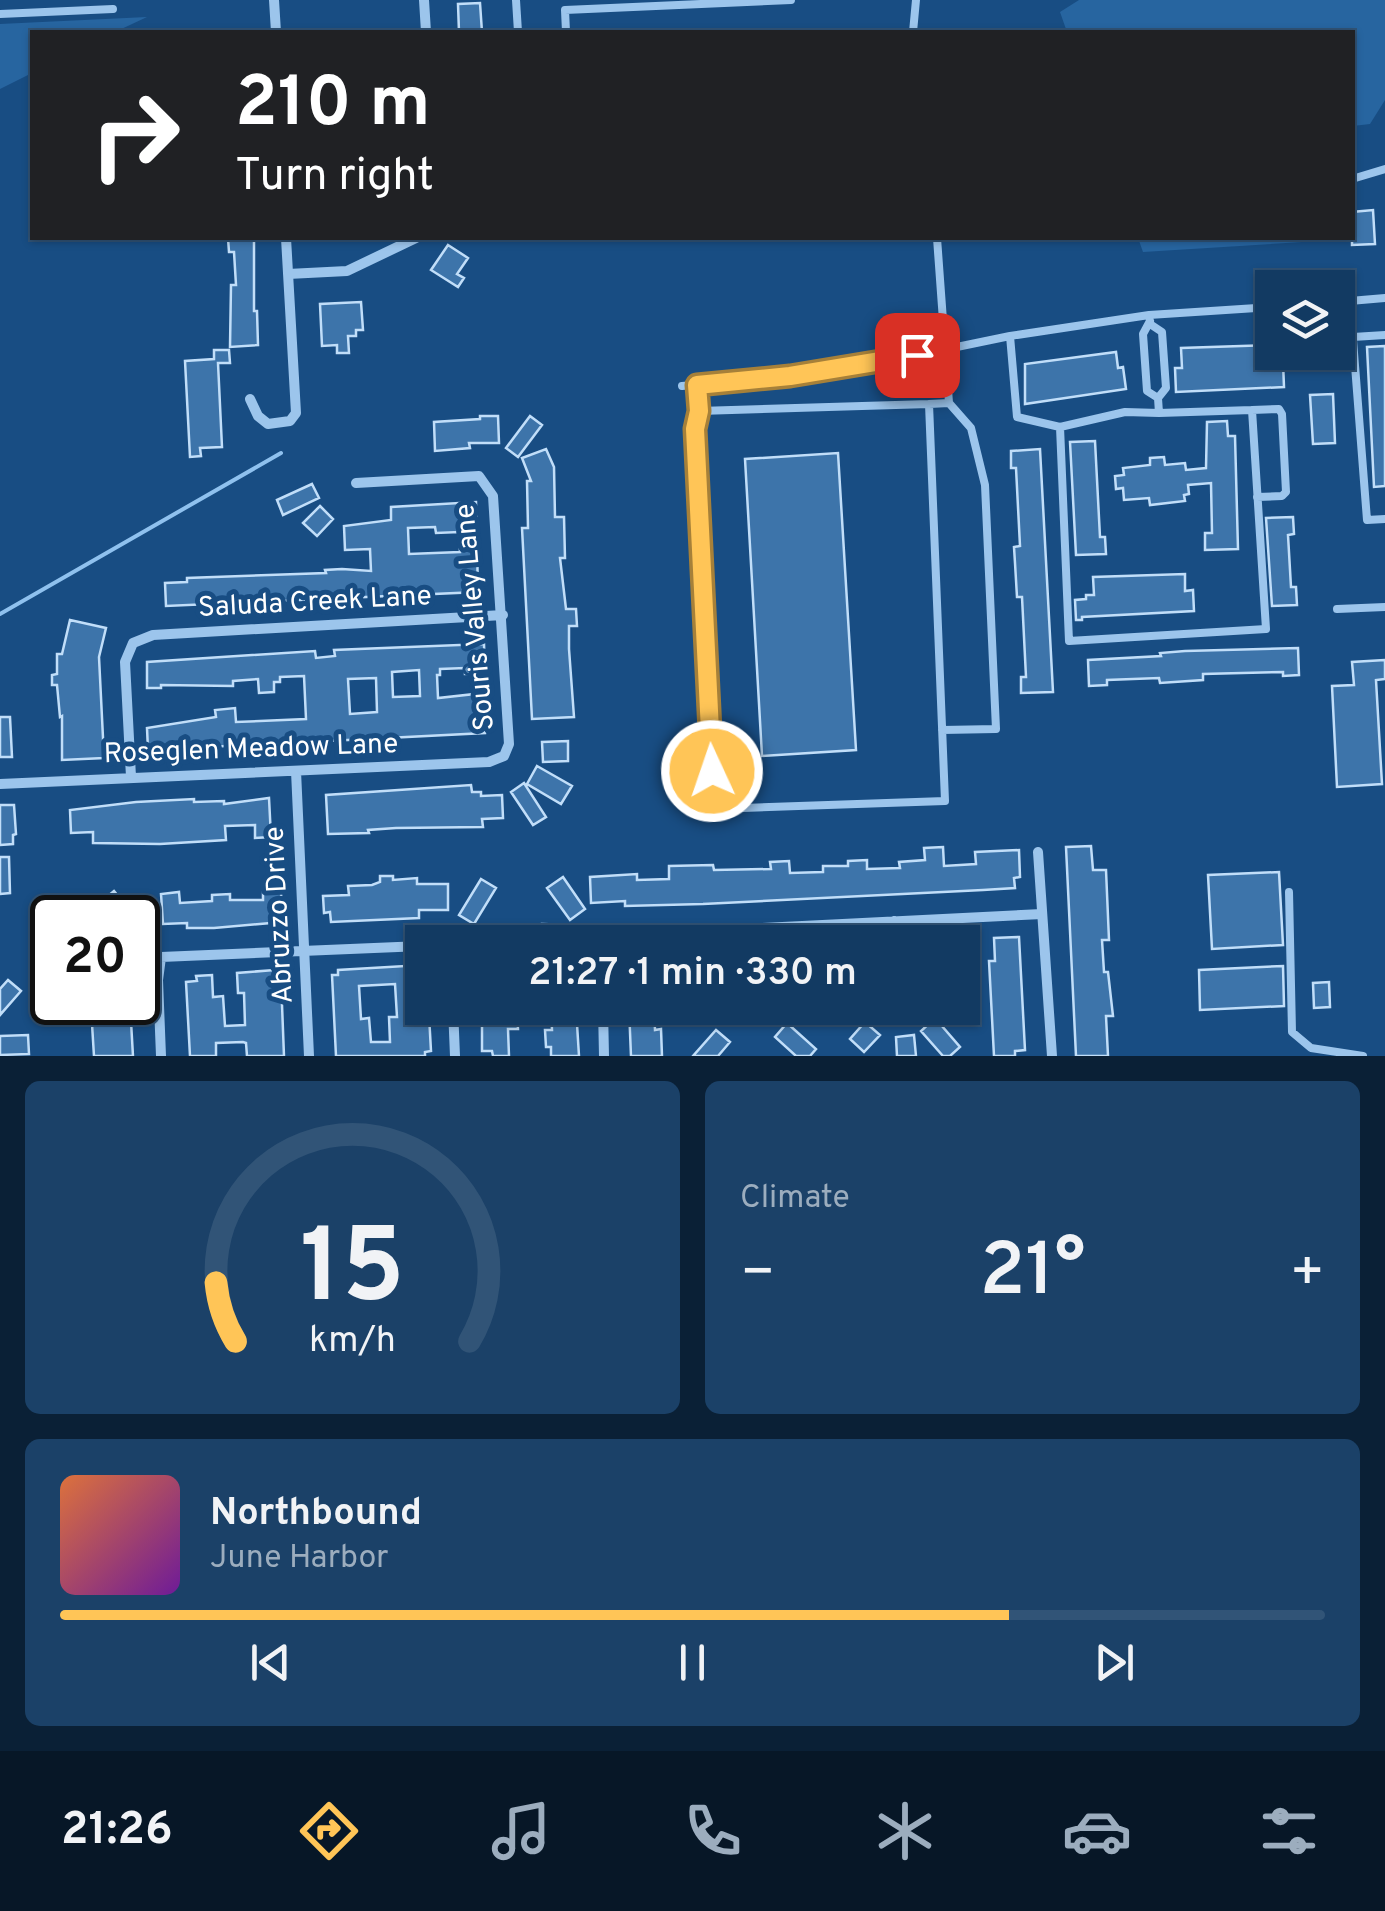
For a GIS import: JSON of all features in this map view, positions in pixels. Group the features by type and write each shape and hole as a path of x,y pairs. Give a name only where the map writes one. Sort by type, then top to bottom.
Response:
{"street":[{"path":"274,0 276,30"},
{"path":"424,0 426,30"},
{"path":"250,400 258,416 268,424 290,421 296,412 286,240"},
{"path":"288,274 347,271 412,240"},
{"name":"Souris Valley Lane","path":"356,483 479,476 493,496 510,744 504,756"},
{"name":"Saluda Creek Lane","path":"131,778 126,662 132,643 153,635 502,615"},
{"name":"Roseglen Meadow Lane","path":"0,784 488,762 504,756"},
{"name":"Abruzzo Drive","path":"296,772 309,1056"},
{"path":"1038,852 1052,1056"},
{"path":"831,925 1042,914"},
{"path":"161,1056 161,957 405,946"},
{"path":"453,1025 455,1056"},
{"path":"603,1025 604,1056"}],"lane":[{"path":"516,0 518,30"},
{"path":"566,30 565,10 791,0"},
{"path":"913,30 916,0"},
{"path":"0,14 113,9"},
{"path":"1355,178 1385,169"},
{"path":"937,240 949,403 971,428 985,485 996,729 942,730"},
{"path":"1355,301 1385,298"},
{"path":"682,386 790,376 1010,336 1255,308"},
{"path":"1150,319 1143,334 1147,391 1158,398"},
{"path":"1150,319 1162,332 1166,388 1158,398 1159,413"},
{"path":"1355,337 1385,335"},
{"path":"1010,336 1017,417 1060,427 1125,412 1279,409 1286,492 1282,496 1258,497"},
{"path":"1355,363 1367,520 1385,519"},
{"path":"697,385 699,411 695,429 714,809 945,801 929,404"},
{"path":"699,411 949,403"},
{"path":"1060,427 1069,642 1266,629 1252,410"},
{"path":"1337,610 1385,607"},
{"path":"1288,892 1292,1032 1312,1048 1362,1056"}],"shaded area":[{"path":"1079,0 1385,0 1385,100 1370,124 1355,126 1355,30 1066,30 1060,12"},
{"path":"147,17 119,30 30,30 30,74 0,89 0,24"},
{"path":"1139,240 1302,240 1302,242 1143,252"}],"building":[{"path":"480,3 482,30 459,30 458,4"},
{"path":"1373,210 1375,244 1352,245 1355,212"},
{"path":"228,240 254,240 258,345 230,347 231,285 236,285 234,252 229,252"},
{"path":"448,245 468,258 457,274 464,278 458,287 431,270"},
{"path":"361,302 363,330 348,336 349,353 337,353 337,345 322,346 320,304"},
{"path":"1255,346 1255,370 1283,370 1284,387 1176,392 1175,368 1182,368 1181,348"},
{"path":"1385,346 1385,486 1374,487 1367,347"},
{"path":"214,350 229,350 230,363 218,363 222,447 200,448 201,456 190,457 185,361 214,359"},
{"path":"1116,352 1126,389 1025,404 1025,364"},
{"path":"1333,394 1335,443 1313,444 1310,395"},
{"path":"498,416 499,443 469,443 470,448 435,451 434,422"},
{"path":"530,416 542,425 518,457 506,448"},
{"path":"1227,421 1228,436 1235,436 1238,549 1205,550 1205,533 1212,533 1211,483 1188,485 1185,501 1150,505 1149,498 1124,500 1123,488 1116,489 1115,476 1124,475 1123,468 1150,465 1150,458 1164,457 1165,465 1185,463 1186,470 1206,468 1207,422"},
{"path":"1095,441 1100,537 1105,537 1106,554 1076,555 1070,442"},
{"path":"546,449 554,467 555,517 564,517 565,558 560,558 566,609 576,609 577,626 569,626 574,717 532,719 522,528 528,528 527,481 531,481 522,458"},
{"path":"1040,449 1053,692 1021,693 1021,677 1026,677 1022,597 1017,597 1014,547 1020,546 1016,468 1011,468 1011,451"},
{"path":"838,453 856,750 762,756 745,459"},
{"path":"312,484 319,498 283,515 277,500"},
{"path":"476,502 478,592 166,606 165,583 187,582 187,578 326,573 325,570 342,569 371,571 370,549 345,550 344,526 391,520 391,507","holes":["435,527 436,533 459,532 460,552 409,554 408,528"]},
{"path":"320,506 333,519 317,536 303,523"},
{"path":"1293,517 1294,534 1288,535 1291,587 1296,587 1297,605 1272,606 1266,518"},
{"path":"1185,574 1185,591 1193,590 1194,611 1076,620 1075,600 1094,595 1093,577"},
{"path":"70,620 106,628 99,657 104,758 62,760 62,716 52,675 57,674 57,654 62,654"},
{"path":"484,644 485,673 465,674 465,668 440,669 437,675 438,698 484,693 485,733 148,750 147,728 216,717 215,710 235,708 236,722 306,719 304,676 280,677 280,682 274,682 274,692 259,693 258,679 233,681 233,686 147,688 147,662 315,651 316,658 335,656 334,650","holes":["419,670 420,696 393,697 392,672","376,678 377,712 350,714 348,679"]},
{"path":"1298,648 1299,675 1203,674 1203,680 1107,680 1107,685 1089,686 1088,660 1185,651"},
{"path":"1385,660 1385,679 1376,680 1382,784 1337,787 1332,686 1354,685 1352,662"},
{"path":"0,717 10,717 12,757 0,757"},
{"path":"568,741 568,761 543,762 542,742"},
{"path":"537,766 572,786 561,804 527,784"},
{"path":"524,783 546,817 533,825 511,792"},
{"path":"471,785 472,792 481,792 481,796 502,795 503,818 482,819 483,827 328,834 326,795"},
{"path":"269,798 271,837 255,838 255,825 225,826 226,840 160,844 93,843 93,832 71,833 70,810 136,802 194,799 224,804"},
{"path":"0,805 14,805 13,844 0,845"},
{"path":"1091,846 1093,870 1106,870 1109,940 1102,940 1113,1016 1106,1016 1108,1056 1076,1056 1066,847"},
{"path":"943,847 944,866 976,864 975,852 1019,850 1020,877 1014,878 1015,888 703,904 591,903 590,877 637,874 637,880 669,879 669,866 771,869 770,862 789,861 790,873 823,872 823,866 848,866 848,861 867,860 867,869 900,868 899,862 925,860 924,848"},
{"path":"0,857 9,857 10,893 0,894"},
{"path":"1279,872 1283,945 1212,949 1208,875"},
{"path":"380,876 393,876 393,880 417,878 417,884 448,884 448,910 419,910 419,918 331,922 330,912 324,913 323,896 349,895 348,886 372,885 380,882"},
{"path":"563,877 585,909 570,920 547,888"},
{"path":"481,879 496,888 474,924 459,915"},
{"path":"179,892 180,903 212,901 212,895 230,894 230,900 263,900 263,892 281,892 282,922 214,928 163,924 161,894"},
{"path":"1019,937 1025,1050 1015,1051 1015,1056 994,1056 989,961 995,961 994,938"},
{"path":"405,966 405,1025 430,1025 431,1051 425,1052 425,1056 336,1056 332,975 338,975 338,970","holes":["395,984 397,1017 389,1017 390,1042 371,1042 369,1018 361,1019 359,986"]},
{"path":"1283,966 1284,1006 1200,1010 1199,970"},
{"path":"274,970 274,979 281,979 284,1056 247,1056 243,1042 216,1043 216,1056 190,1056 186,982 197,981 196,976 212,975 213,997 223,996 225,1026 245,1025 244,993 238,993 237,973"},
{"path":"8,980 21,991 0,1015 0,989"},
{"path":"1329,982 1330,1007 1314,1008 1313,983"},
{"path":"92,1025 131,1025 133,1056 94,1056"},
{"path":"482,1025 518,1025 518,1029 508,1029 509,1056 482,1051"},
{"path":"552,1025 577,1025 579,1056 551,1056 545,1030 552,1030"},
{"path":"630,1025 655,1025 655,1030 661,1029 662,1056 631,1056"},
{"path":"789,1025 816,1049 810,1056 796,1056 775,1037"},
{"path":"862,1025 868,1025 880,1035 864,1052 850,1039"},
{"path":"927,1025 941,1025 960,1047 950,1056 943,1056 921,1031"},
{"path":"716,1030 730,1042 718,1056 693,1056"},
{"path":"28,1035 29,1054 0,1055 0,1036"},
{"path":"914,1035 916,1056 897,1056 896,1037"}],"waterway":[{"path":"0,614 281,453"}],"route":[{"path":"712,771 695,429 699,411 697,385 790,376 917,355"}]}
